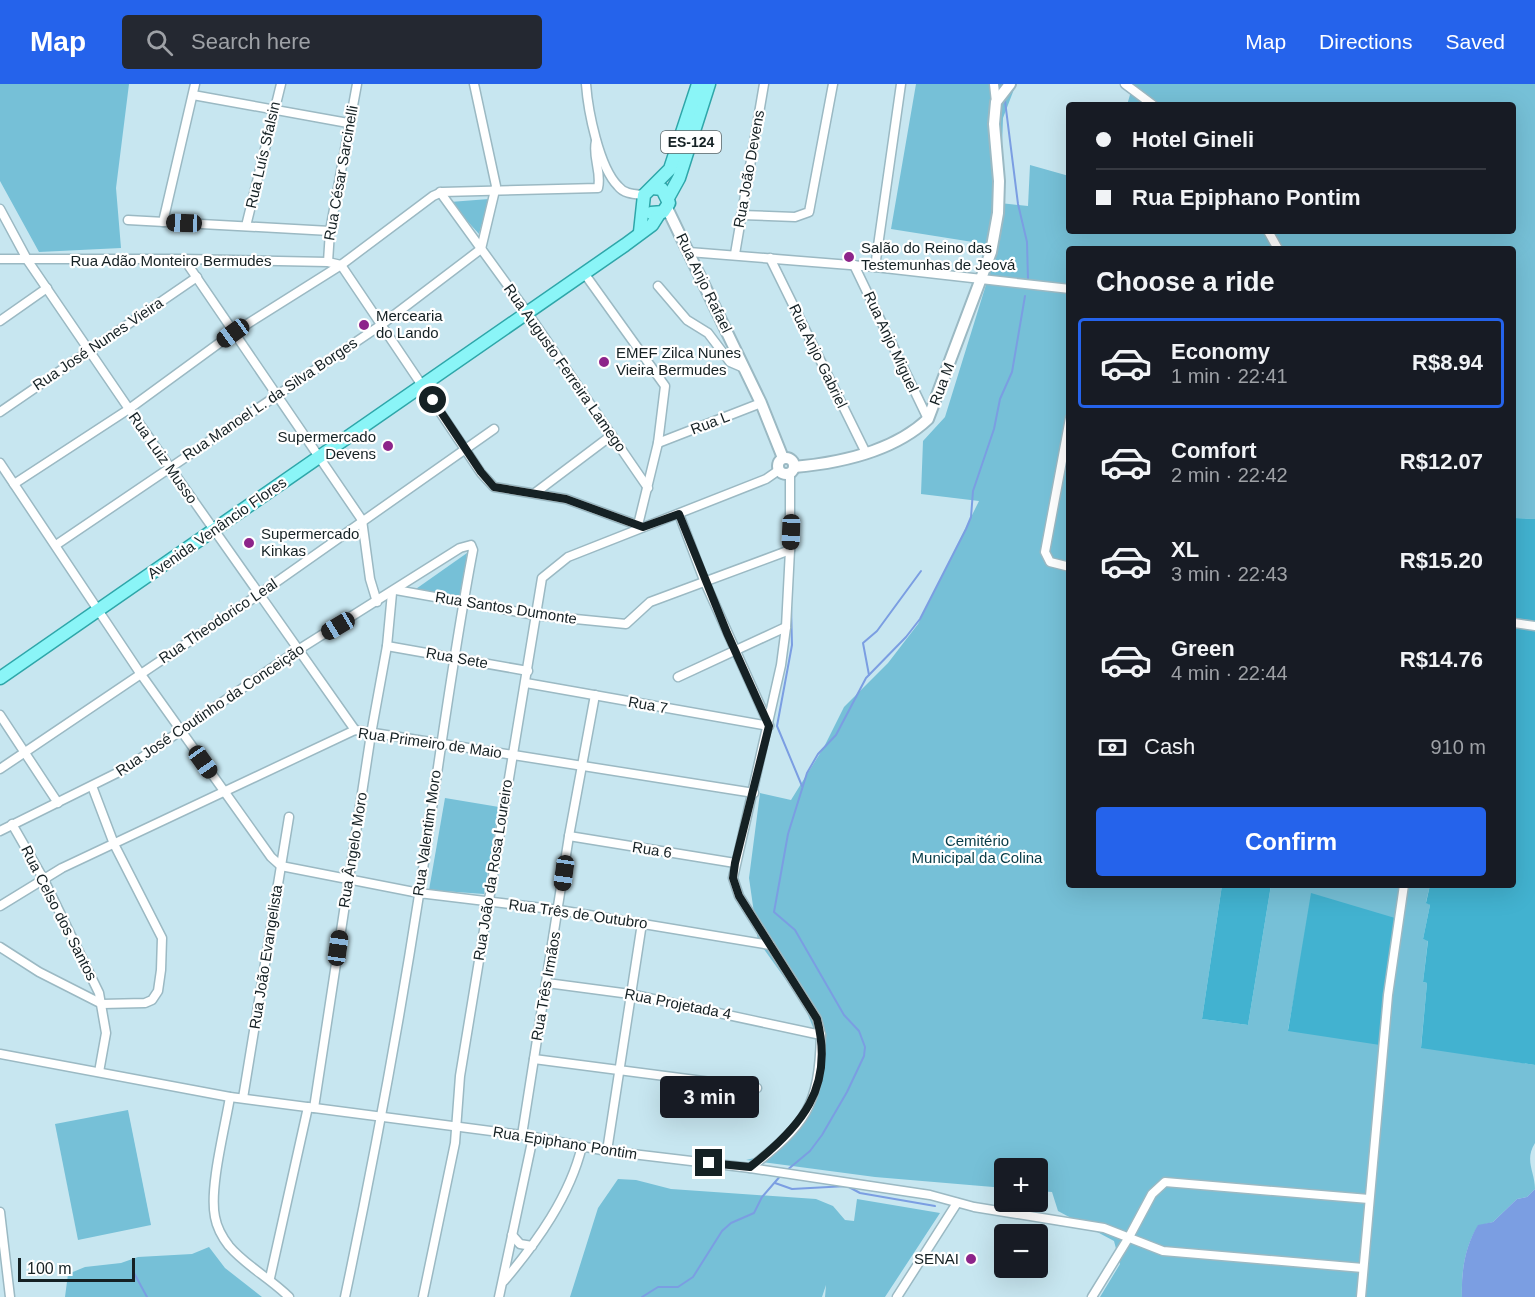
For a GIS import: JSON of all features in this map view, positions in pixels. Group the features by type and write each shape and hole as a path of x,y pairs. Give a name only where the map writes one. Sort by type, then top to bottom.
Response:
{"main road":[{"name":"ES-124","path":"646,194 670,169 698,84"},
{"name":"Avenida Venâncio Flores","path":"0,678 214,532 318,456 652,225 665,206 679,178 710,84"},
{"path":"662,189 665,206 647,211 646,194 662,189"},
{"path":"640,232 646,194"}],"street":[{"path":"164,222 195,84"},
{"name":"Rua Luís Sfalsin","path":"246,226 281,84"},
{"name":"Rua César Sarcinelli","path":"328,262 330,231 348,123 357,84"},
{"path":"474,84 496,191 481,249"},
{"path":"586,84 588,106 596,141 618,187 630,193 646,194"},
{"name":"Rua João Devens","path":"735,254 764,84"},
{"path":"741,215 803,216 809,212 833,84"},
{"path":"875,267 899,84"},
{"path":"994,84 996,102"},
{"path":"996,102 1010,84"},
{"path":"1125,84 1149,102"},
{"path":"192,95 348,123"},
{"name":"Rua M","path":"788,470 866,453 908,436 928,419 991,252 998,213 996,102"},
{"path":"14,484 129,409 233,333 341,265 440,192 595,190 600,181 594,156 596,141"},
{"name":"Rua Augusto Ferreira Lamego","path":"440,192 527,312 648,488"},
{"name":"Rua Anjo Rafael","path":"665,206 761,403 783,458 792,461 788,470"},
{"name":"Rua Luiz Musso","path":"0,209 28,261 214,532 355,730"},
{"path":"128,220 330,231"},
{"name":"Rua Manoel L. da Silva Borges","path":"56,545 274,394 381,325 481,249"},
{"path":"689,252 875,267 1066,289"},
{"name":"Rua Anjo Gabriel","path":"770,258 866,453"},
{"path":"184,259 362,520 370,579 377,602"},
{"name":"Rua Adão Monteiro Bermudes","path":"0,260 184,259 328,262 341,265"},
{"path":"341,265 494,487 535,493 592,507 640,526 658,443 665,386 584,273"},
{"name":"Rua Anjo Miguel","path":"854,265 928,419"},
{"name":"Rua José Nunes Vieira","path":"0,412 197,277"},
{"path":"658,286 687,320 708,333 730,362 744,368"},
{"path":"0,321 47,288"},
{"name":"Rua L","path":"658,443 761,403"},
{"name":"Rua Theodorico Leal","path":"0,769 258,595 494,429"},
{"path":"535,493 612,435"},
{"path":"1066,439 1045,552 1050,562 1066,566"},
{"path":"0,463 140,673 271,857 280,866"},
{"path":"750,1167 781,1142 801,1121 810,1106 820,1074 821,1035 817,1019 735,889 733,878 769,726 786,627 790,550 788,470"},
{"name":"Rua João da Rosa Loureiro","path":"423,1297 452,1161 460,1076 511,753 526,683 542,578 568,557 640,526 679,514 788,470"},
{"path":"679,514 704,580 769,726"},
{"name":"Rua José Coutinho da Conceição","path":"0,831 125,769 182,732 298,650 394,592 460,548 471,545 473,550"},
{"name":"Rua Valentim Moro","path":"345,1297 383,1116 419,893 440,743 473,550"},
{"path":"704,580 790,550"},
{"name":"Rua Santos Dumonte","path":"394,592 535,615 617,624 630,622 650,602 704,580"},
{"name":"Rua Ângelo Moro","path":"270,1278 311,1108 394,592"},
{"path":"1516,623 1535,626"},
{"path":"678,677 786,627"},
{"name":"Rua Sete","path":"387,646 528,671"},
{"name":"Rua 7","path":"526,683 769,726"},
{"name":"Rua Três Irmãos","path":"522,1136 569,837 595,695"},
{"path":"0,715 58,803"},
{"name":"Rua Primeiro de Maio","path":"0,906 43,878 355,730 754,793"},
{"path":"0,947 39,972 102,1004 145,1003 152,1000 158,991 164,952 157,923 114,844 92,786"},
{"name":"Rua João Evangelista","path":"243,1098 289,817"},
{"name":"Rua Celso dos Santos","path":"12,824 43,878 86,962 102,1004 105,1045 99,1072"},
{"name":"Rua 6","path":"569,837 735,863"},
{"name":"Rua Três de Outubro","path":"280,866 419,893 559,910 770,945"},
{"path":"1361,1297 1388,995 1404,888"},
{"path":"607,1151 642,923"},
{"name":"Rua Projetada 4","path":"547,983 630,994 808,1030 821,1035"},
{"name":"Rua Epiphano Pontim","path":"0,1054 230,1097 533,1137 607,1151 750,1167 930,1195 957,1203 1104,1228 1163,1251 1363,1268"},
{"path":"534,1059 618,1072 756,1088"},
{"path":"230,1097 213,1206 217,1226 230,1247 246,1263 270,1278 289,1297"},
{"path":"499,1297 533,1137"},
{"path":"502,1284 532,1246 571,1183 582,1146"},
{"path":"1092,1297 1152,1194 1165,1182 1172,1180 1369,1199"},
{"path":"897,1297 957,1203"},
{"path":"0,1212 3,1276 10,1297"},
{"path":"512,1235 520,1244 532,1246"}],"green space":[{"path":"0,84 129,84 116,188 121,248 39,252 0,181"},
{"name":"Cemitério Municipal da Colina","path":"916,84 1016,84 1003,118 1000,203 1028,206 1030,165 1066,175 1066,234 1516,234 1516,102 1128,102 1132,88 1125,84 1535,84 1535,519 1516,518 1516,246 1066,246 1066,888 1222,888 1202,1019 1248,1025 1271,888 1429,888 1426,902 1430,905 1423,939 1428,940 1423,982 1427,983 1421,1047 1535,1065 1535,1143 1530,1161 1535,1189 1527,1197 1517,1199 1493,1222 1478,1226 1465,1260 1462,1297 1100,1297 1120,1264 1114,1241 1058,1211 1052,1192 1048,1192 1048,1158 994,1158 994,1187 875,1177 746,1160 772,1154 818,1090 817,1037 804,1005 758,941 749,878 760,793 791,800 824,747 844,707 888,663 918,624 979,501 921,494 923,441 945,417 998,246 891,229","holes":["1395,918 1288,1030 1298,975"]},
{"path":"489,199 479,234 450,202"},
{"path":"467,553 462,599 413,591"},
{"path":"445,798 499,807 484,894 429,890"},
{"path":"128,1110 151,1225 78,1240 55,1124"},
{"path":"618,1179 636,1180 671,1189 816,1199 833,1206 845,1220 854,1221 857,1199 940,1213 885,1297 825,1297 826,1285 822,1297 570,1297 598,1208"},
{"path":"209,1247 225,1268 262,1297 65,1297 68,1274 85,1267 121,1263 138,1257 192,1254"}],"shaded area":[{"path":"1516,518 1535,519 1535,1065 1421,1048 1427,983 1423,982 1428,941 1423,939 1430,905 1426,903 1429,888 1516,888"},
{"path":"1222,888 1271,888 1248,1025 1202,1019"},
{"path":"1311,893 1395,918 1380,1045 1288,1031"},
{"path":"1535,1189 1535,1297 1462,1297 1465,1260 1478,1225 1493,1222 1517,1199 1527,1197"}],"waterway":[{"path":"1005,101 1018,204 1027,242 1028,280"},
{"path":"786,1171 810,1151 822,1135 847,1092 864,1056 865,1047 859,1031 844,1015 795,930 774,912 788,834 807,773 818,754 836,735 866,678 906,637 920,619 966,529 971,517 973,491 994,429 1000,399 1012,372 1025,296"},
{"path":"869,675 863,643 877,631 921,571"},
{"path":"791,606 792,645 777,726 802,786"},
{"path":"642,1297 658,1287 678,1287 693,1277 722,1231 731,1223 754,1213 762,1197 782,1174"},
{"path":"775,1183 792,1189 847,1186 860,1193 935,1206"},
{"path":"134,1273 147,1297"}],"place":[{"name":"Salão do Reino das Testemunhas de Jeová","path":"849,257"},
{"name":"Mercearia do Lando","path":"364,325"},
{"name":"EMEF Zilca Nunes Vieira Bermudes","path":"604,362"},
{"name":"Supermercado Devens","path":"388,446"},
{"name":"Supermercado Kinkas","path":"249,543"},
{"name":"SENAI","path":"971,1259"}],"route":[{"path":"433,400 481,472 494,487 566,499 643,527 679,514 704,580 769,726 733,878 747,910 817,1019 821,1035 820,1074 810,1106 801,1121 774,1148 750,1167 709,1163"}]}
